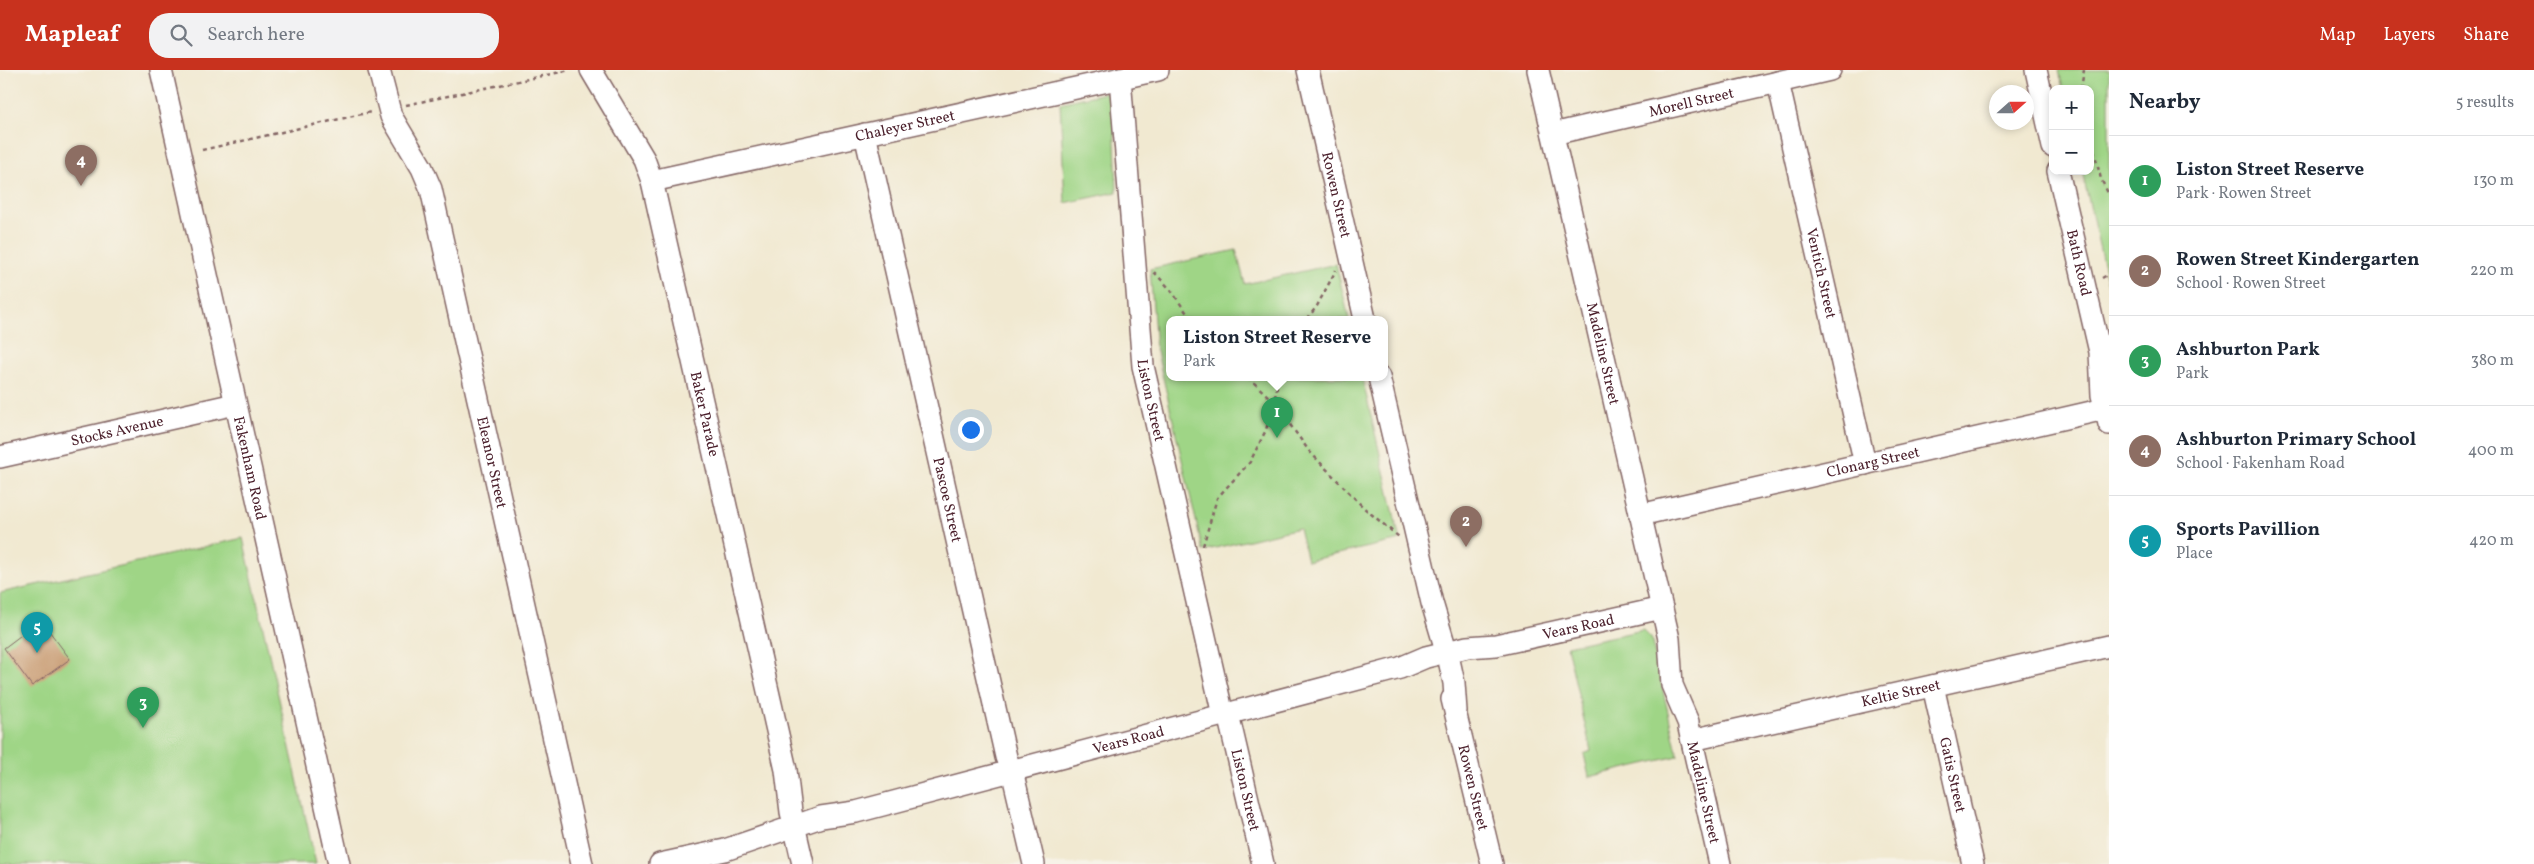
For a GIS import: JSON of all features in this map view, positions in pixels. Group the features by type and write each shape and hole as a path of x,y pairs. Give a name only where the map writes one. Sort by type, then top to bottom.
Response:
{"street":[{"name":"Fakenham Road","path":"161,70 340,864"},
{"name":"Eleanor Street","path":"379,70 391,116 422,168 431,189 582,864"},
{"name":"Baker Parade","path":"592,70 644,160 652,181 786,770 800,830 811,864"},
{"name":"Chaleyer Street","path":"652,181 1158,70"},
{"name":"Rowen Street","path":"1308,70 1364,316"},
{"name":"Madeline Street","path":"1538,70 1669,639 1683,670 1690,731 1720,864"},
{"name":"Morell Street","path":"1553,134 1830,70"},
{"path":"2035,71 2049,130"},
{"name":"Liston Street","path":"1120,78 1141,356 1263,864"},
{"name":"Ventich Street","path":"1778,82 1865,464"},
{"name":"Pascoe Street","path":"865,134 1034,864"},
{"name":"Bath Road","path":"2059,175 2100,352 2108,413"},
{"name":"Bath Road","path":"2100,352 2109,372"},
{"name":"Rowen Street","path":"1380,381 1492,864"},
{"name":"Stocks Avenue","path":"0,458 235,404"},
{"name":"Clonarg Street","path":"1640,515 1865,464 2108,413"},
{"name":"Vears Road","path":"660,864 725,850 800,830 835,814 856,812 1400,668 1662,608"},
{"name":"Keltie Street","path":"1690,731 1933,686 2109,646"},
{"name":"Gatis Street","path":"1933,686 1973,864"},
{"name":"Baker Parade","path":"800,830 803,864"}],"path":[{"path":"2082,85 2084,70"},
{"path":"2094,150 2109,196"},
{"path":"1309,316 1317,306 1334,272 1338,269 1340,277"},
{"path":"1149,271 1159,276 1189,316"},
{"path":"2100,280 2109,274"},
{"path":"1252,381 1273,401 1309,451 1364,508 1396,536 1401,537"},
{"path":"1198,538 1201,548 1206,544 1217,498 1250,462 1269,422 1278,381"}],"green space":[{"path":"2059,70 2109,70 2109,289 2083,175 2094,175 2094,85 2062,85"},
{"path":"1113,91 1117,192 1065,203 1060,103"},
{"path":"1236,250 1245,284 1336,264 1348,316 1166,316 1166,381 1363,381 1400,540 1307,561 1299,528 1203,551 1156,347 1150,269"},
{"path":"243,538 316,864 0,864 0,593"},
{"path":"1643,630 1651,638 1678,756 1589,777 1584,754 1591,751 1567,646"}],"building":[{"path":"41,620 70,659 32,686 4,648"}],"place":[{"name":"Ashburton Primary School","path":"81,186"},
{"name":"Liston Street Reserve","path":"1277,438"},
{"name":"Rowen Street Kindergarten","path":"1466,547"},
{"name":"Sports Pavillion","path":"37,653"},
{"name":"Ashburton Park","path":"143,728"}]}
